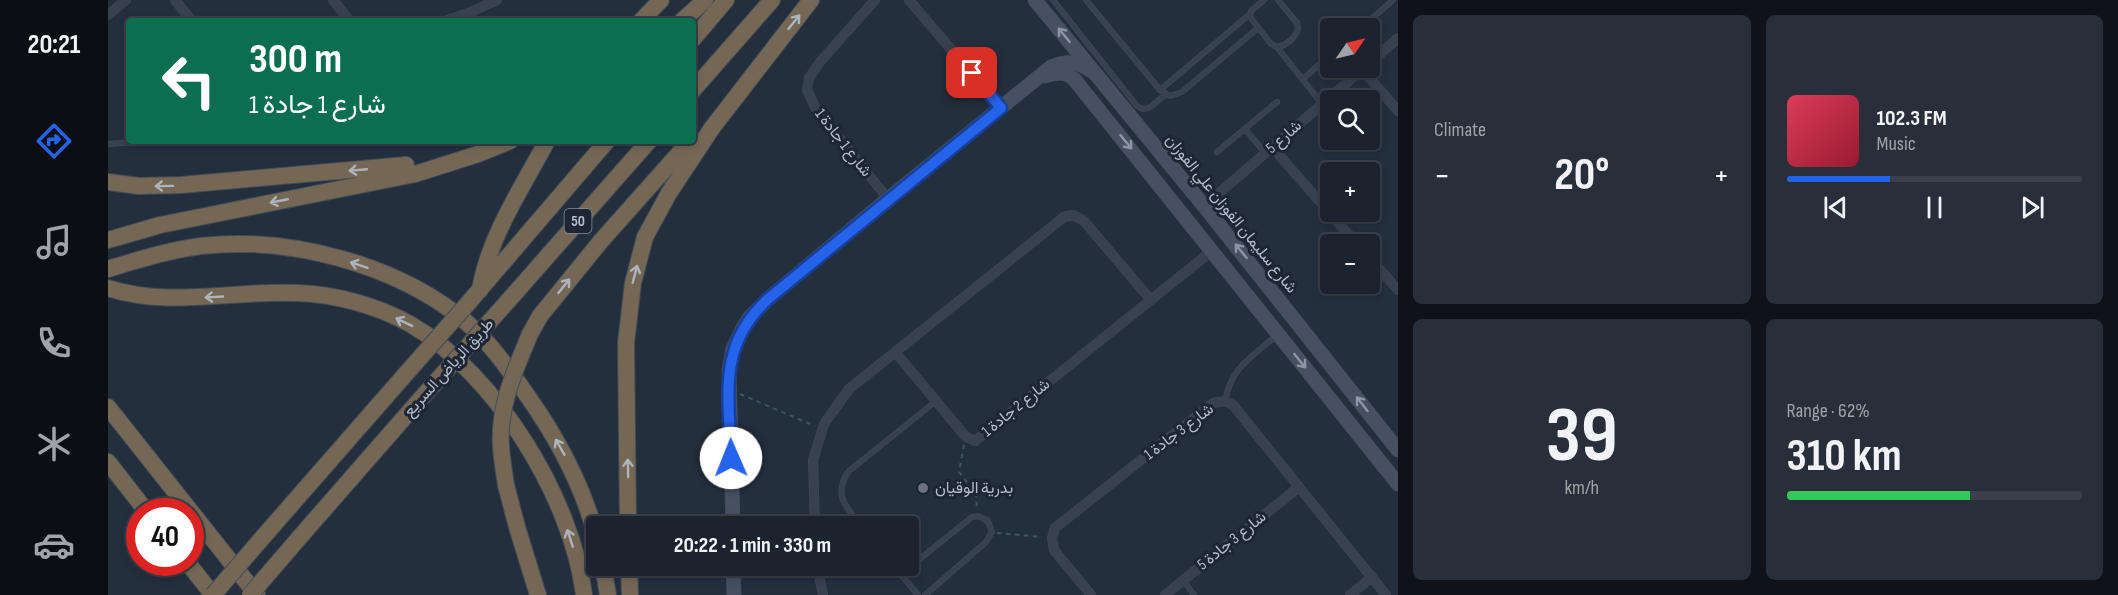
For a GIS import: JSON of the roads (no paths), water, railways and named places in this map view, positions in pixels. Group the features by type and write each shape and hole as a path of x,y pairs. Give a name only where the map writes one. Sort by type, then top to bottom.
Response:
{"highway":[{"path":"644,18 661,0"},
{"path":"677,18 692,0"},
{"path":"685,18 705,0"},
{"path":"696,35 726,0"},
{"path":"696,87 772,0"},
{"path":"628,516 626,343 633,283 645,237 669,193 712,128 811,0"},
{"path":"696,134 774,46"},
{"path":"108,240 160,225 415,174 503,144"},
{"path":"475,296 491,248 545,144"},
{"name":"طريق الرياض السريع","path":"213,595 475,296 603,144"},
{"name":"طريق الرياض السريع","path":"250,595 645,144"},
{"path":"538,595 506,485 501,446 504,406 516,368 540,316 601,241 688,144"},
{"path":"108,182 139,186 216,183 395,167 478,154"},
{"path":"108,269 199,247 282,246 339,259 390,276 434,298 467,322 506,366 542,417 571,467 591,516"},
{"path":"108,288 128,293 180,298 298,293 337,298 372,308 410,324 449,352 480,384 524,440 549,483 562,514 572,542 584,595"},
{"path":"108,407 257,595"},
{"path":"108,462 136,498"},
{"path":"198,576 213,595"},
{"path":"605,576 609,595"},
{"path":"629,576 630,595"}],"street":[{"path":"108,15 126,0"},
{"path":"175,0 190,18"},
{"path":"333,0 348,18"},
{"name":"شارع 1 جادة 1","path":"875,0 820,62 809,78 807,90 816,109 888,199"},
{"path":"909,0 1001,108"},
{"name":"شارع سليمان الفوزان علي الفوزان","path":"1035,0 1276,295 1398,450"},
{"path":"452,18 490,2"},
{"name":"شارع 5","path":"1380,54 1398,38"},
{"path":"732,516 729,370 733,349 750,317 768,299 888,199 1043,76 1051,67 1075,62 1086,67 1101,80 1089,90 1089,97"},
{"path":"1043,76 1069,74 1213,250 1398,484"},
{"name":"شارع 5","path":"1338,90 1352,78"},
{"path":"1373,78 1398,111"},
{"name":"شارع 5","path":"1204,206 1320,106"},
{"path":"1268,150 1348,234"},
{"path":"815,516 813,460 824,424 849,389 1064,217 1073,215 1084,221 1150,299"},
{"name":"شارع 2 جادة 1","path":"896,353 965,436 975,441 1213,250"},
{"path":"1380,269 1398,290"},
{"path":"1257,308 1270,306 1276,295"},
{"path":"1279,335 1276,329 1278,321 1285,317 1293,317"},
{"name":"شارع 3 جادة 1","path":"1091,595 1054,550 1052,538 1055,528 1213,403 1225,401 1233,405 1386,595"},
{"name":"شارع 3 جادة 5","path":"1165,595 1299,487"},
{"path":"733,576 734,595"},
{"path":"819,576 824,595"},
{"path":"1350,595 1372,577"}],"lane":[{"path":"1053,0 1137,106 1142,109 1149,108 1165,95"},
{"path":"1086,0 1165,95 1174,96 1182,92 1258,28"},
{"path":"1160,90 1264,0"},
{"path":"1277,47 1296,35 1299,29 1297,23 1278,0"},
{"path":"1372,18 1393,0"},
{"path":"1250,14 1251,20 1271,44 1277,47 1320,101"},
{"path":"1303,79 1320,64"},
{"path":"1217,152 1277,102"},
{"path":"1245,129 1268,150"},
{"path":"108,144 126,143"},
{"path":"1225,401 1234,373 1279,335"},
{"path":"853,516 844,505 841,497 840,488 843,479 849,471 936,401"},
{"path":"919,559 967,520 978,516 988,521 992,532 986,542 924,595"},
{"path":"903,576 918,595"},
{"path":"1183,580 1194,595"}],"place":[{"name":"بدرية الوقيان","path":"923,488"}]}
